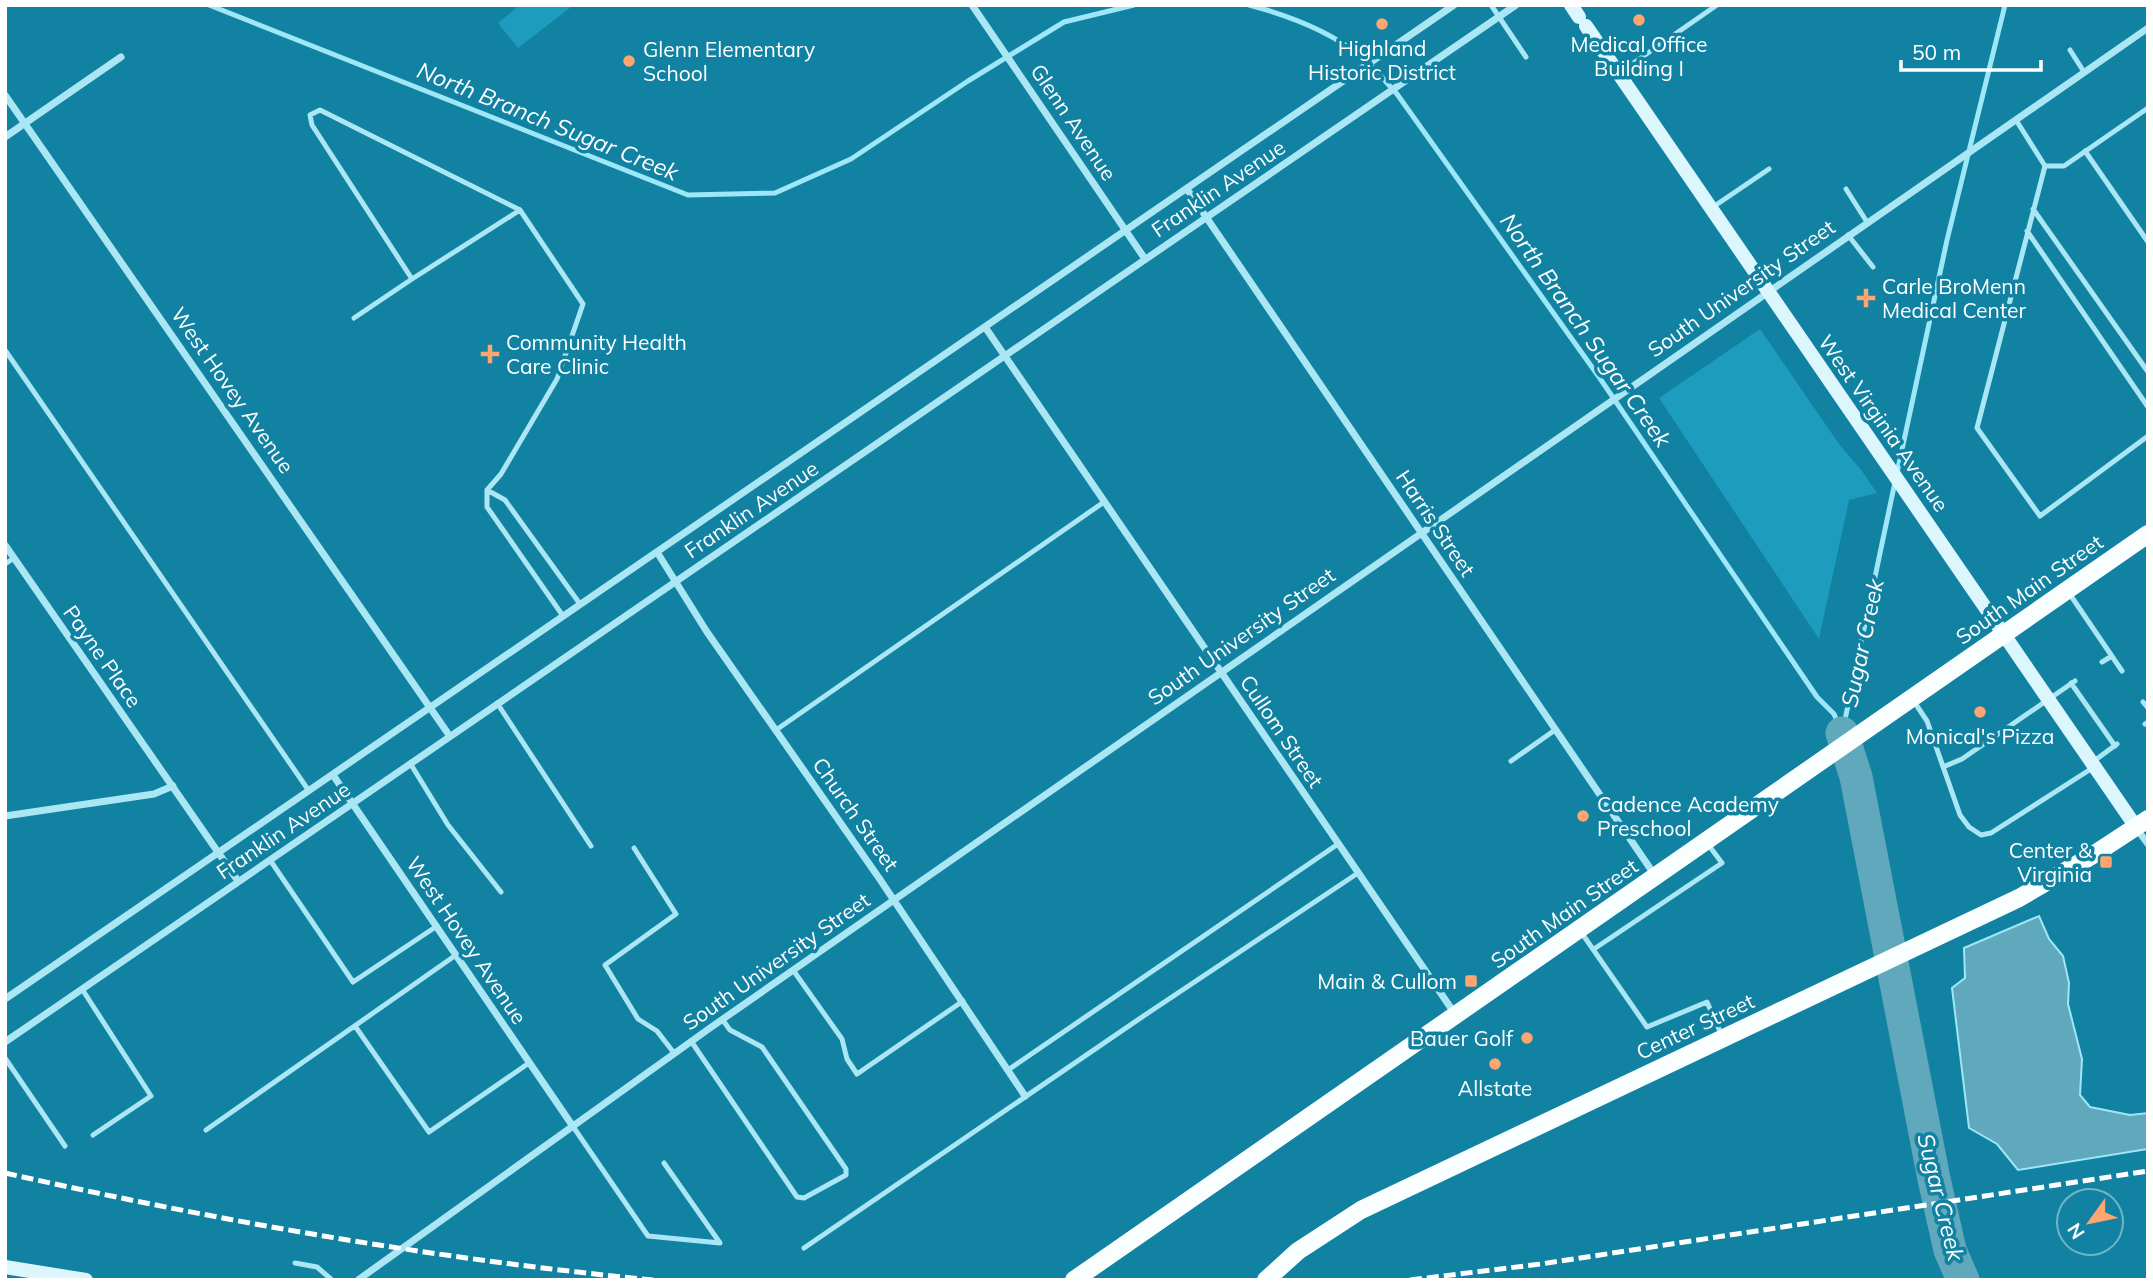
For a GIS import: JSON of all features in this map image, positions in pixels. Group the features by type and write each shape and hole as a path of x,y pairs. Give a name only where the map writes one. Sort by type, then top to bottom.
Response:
{"main road":[{"name":"South Main Street","path":"1074,1280 2148,534"},
{"name":"Center Street","path":"1266,1280 1298,1251 1361,1210 2019,898 2142,823"}],"street":[{"name":"Glenn Avenue","path":"972,5 1146,259"},
{"name":"Franklin Avenue","path":"5,999 1454,5"},
{"name":"Franklin Avenue","path":"5,1042 1516,5"},
{"name":"West Virginia Avenue","path":"1579,16 2093,765 2142,823 2148,844"},
{"name":"South University Street","path":"358,1280 722,1019 2148,27"},
{"path":"5,137 121,57"},
{"name":"West Hovey Avenue","path":"5,94 449,735"},
{"name":"Harris Street","path":"1187,189 1656,877"},
{"name":"Cullom Street","path":"985,327 1455,1016"},
{"name":"Payne Place","path":"5,545 238,881"},
{"name":"Church Street","path":"657,552 674,583 894,900 1025,1096"},
{"name":"West Hovey Avenue","path":"333,775 572,1125"},
{"path":"5,816 153,794 173,786"},
{"path":"5,1267 86,1280"}],"lane":[{"path":"1491,5 1526,57"},
{"path":"1619,73 1717,5"},
{"path":"2070,50 2084,72"},
{"path":"2045,166 2064,166 2148,108"},
{"path":"412,279 312,125 310,115 320,110 520,210 583,304 557,379 501,474 487,490 487,507 563,616"},
{"path":"2016,120 2045,166 1977,428 2040,516 2148,436"},
{"path":"2085,151 2148,242"},
{"path":"1711,209 1769,169"},
{"path":"1846,189 1867,222"},
{"path":"2033,209 2148,372"},
{"path":"354,318 520,210"},
{"path":"2027,231 2148,407"},
{"path":"1848,235 1873,267"},
{"path":"5,350 309,791"},
{"path":"487,490 505,500 580,604"},
{"path":"776,730 1104,502"},
{"path":"5,564 14,558"},
{"path":"2067,591 2123,671"},
{"path":"2102,663 2112,656"},
{"path":"1908,702 1927,721 1943,767 1960,815 1969,827 1981,835 1991,833 2093,765 2116,745 2073,682 1962,759 1943,767"},
{"path":"2143,702 2148,708"},
{"path":"497,703 591,846"},
{"path":"1511,761 1555,730"},
{"path":"410,763 448,825 501,892"},
{"path":"1594,949 1722,863 1706,842"},
{"path":"1008,1070 1338,844"},
{"path":"634,848 676,914 605,965 638,1019 657,1031 674,1053"},
{"path":"270,860 353,982 437,926"},
{"path":"804,1248 1358,873"},
{"path":"1580,930 1647,1027 1707,1002 1724,1038"},
{"path":"206,1130 456,955"},
{"path":"793,970 842,1039 847,1059 857,1074 963,1001"},
{"path":"82,989 151,1096 93,1135"},
{"path":"691,1041 797,1197 804,1198 846,1175 846,1169 762,1047 730,1030 722,1019"},
{"path":"355,1026 429,1132 529,1063"},
{"path":"5,1058 65,1146"},
{"path":"572,1125 648,1236 720,1243 664,1163"},
{"path":"295,1263 317,1267 332,1280"}],"shaded area":[{"path":"520,5 571,7 518,48 498,23"},
{"path":"1760,329 1839,444 1877,493 1849,500 1819,639 1659,398"},
{"path":"2039,916 2049,939 2063,956 2069,983 2068,1004 2082,1059 2080,1095 2090,1107 2130,1115 2148,1113 2148,1149 2018,1170 1997,1144 1969,1128 1952,988 1965,978 1964,948"}],"waterway":[{"name":"North Branch Sugar Creek","path":"209,5 688,195 775,193 851,159 968,81 1064,22 1134,5"},
{"name":"North Branch Sugar Creek","path":"1249,5 1292,19 1334,38 1364,59 1397,94 1599,377 1817,697 1834,714 1842,733"},
{"name":"Sugar Creek","path":"1897,473 1947,240 2005,5"},
{"name":"Sugar Creek","path":"1843,729 1895,482"},
{"name":"Sugar Creek","path":"1842,733 1856,777 1934,1179 1950,1250 1963,1280"}],"railway":[{"path":"1410,1280 1541,1264 2148,1171"},
{"path":"5,1173 328,1237 490,1261 653,1280"}],"place":[{"name":"Medical Office Building I","path":"1639,20"},
{"name":"Highland Historic District","path":"1382,24"},
{"name":"Glenn Elementary School","path":"629,61"},
{"name":"Carle BroMenn Medical Center","path":"1866,298"},
{"name":"Community Health Care Clinic","path":"490,354"},
{"name":"Monical's Pizza","path":"1980,712"},
{"name":"Cadence Academy Preschool","path":"1583,816"},
{"name":"Center & Virginia","path":"2106,862"},
{"name":"Main & Cullom","path":"1471,981"},
{"name":"Bauer Golf","path":"1527,1038"},
{"name":"Allstate","path":"1495,1064"}]}
